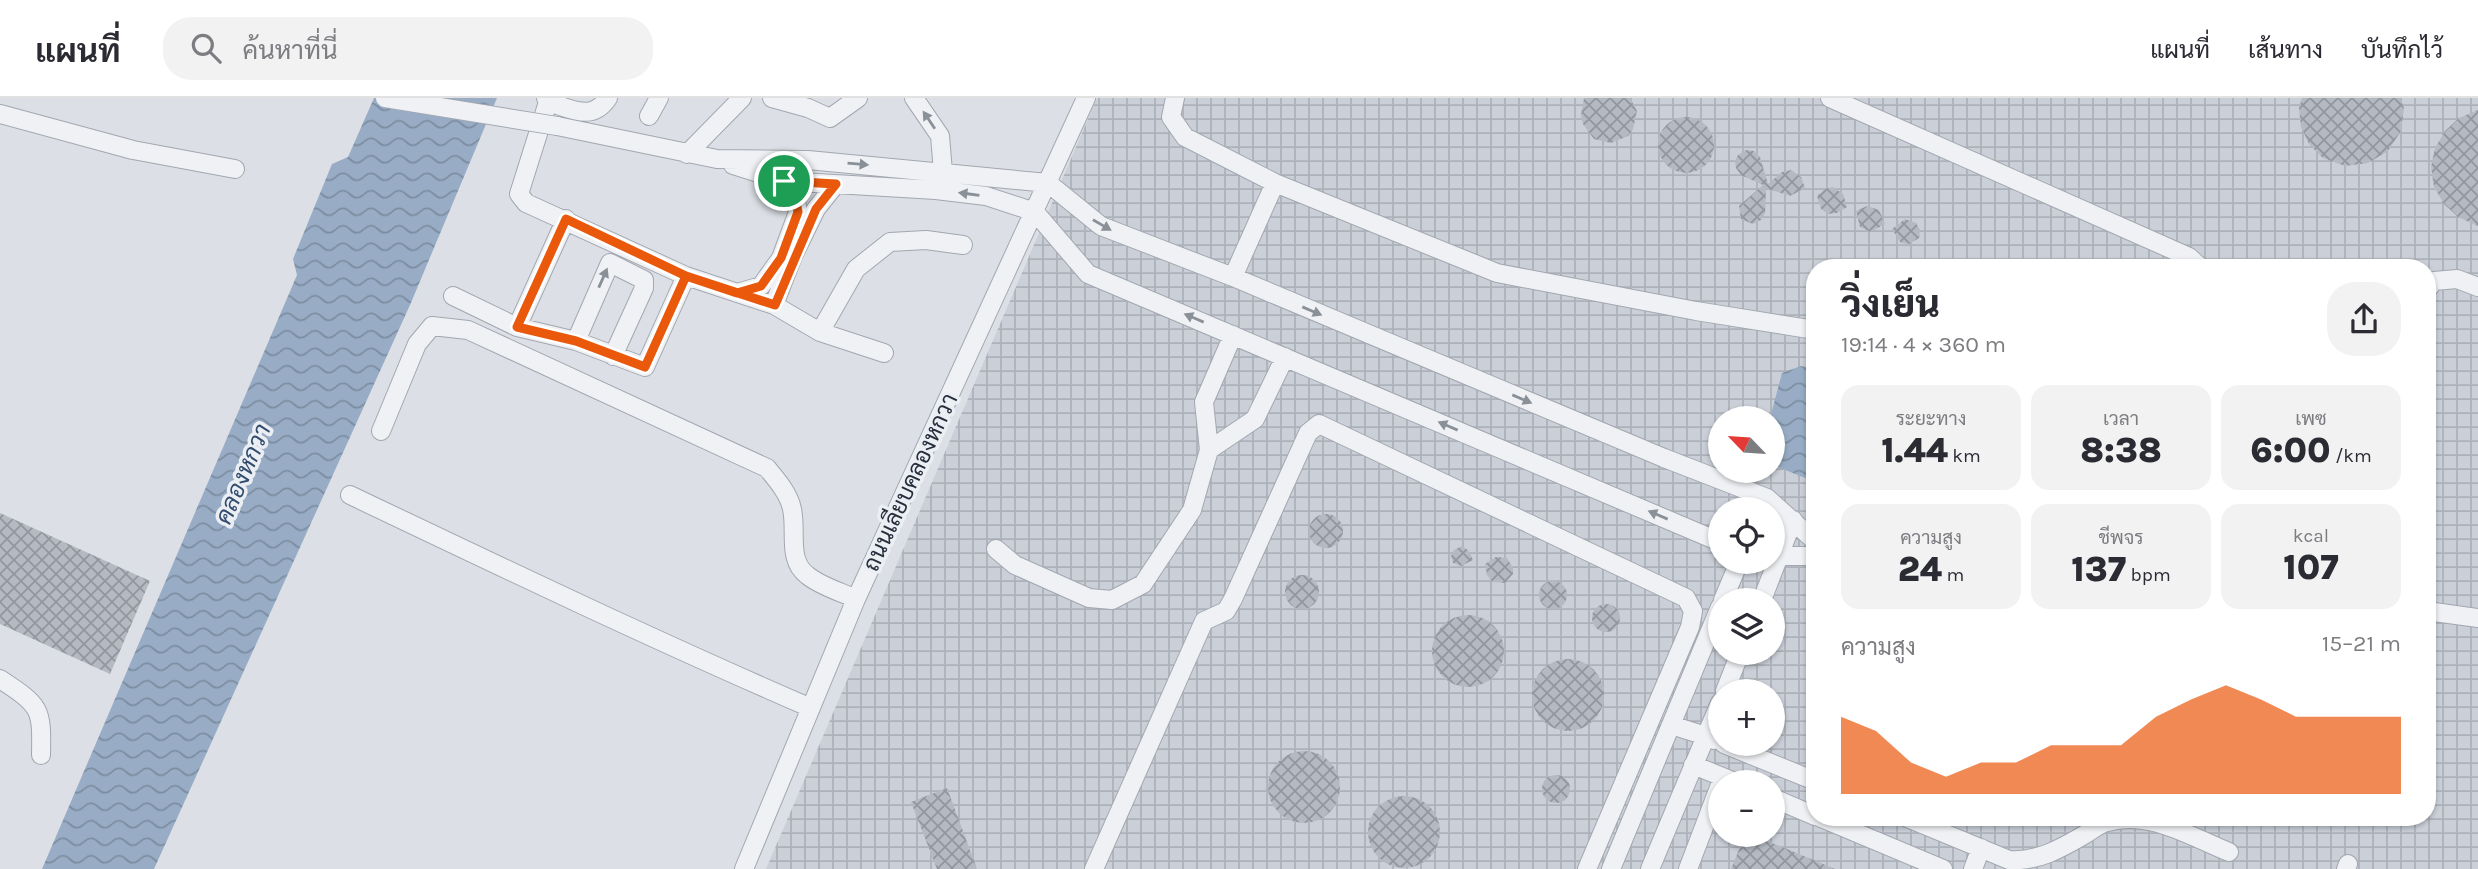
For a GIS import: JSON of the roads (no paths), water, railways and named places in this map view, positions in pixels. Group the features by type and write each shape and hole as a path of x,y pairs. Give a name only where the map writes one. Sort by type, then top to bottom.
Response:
{"street":[{"path":"385,98 556,126 717,159 826,161 1048,183 1101,226 1233,277 1651,453 1767,498 1806,532"},
{"path":"608,98 597,110 587,113 547,100 519,194 526,203 686,276 775,305 820,332 884,353"},
{"path":"649,116 659,98"},
{"path":"687,154 742,98"},
{"path":"772,98 808,108 830,118 858,98"},
{"path":"914,98 940,136 943,172 936,190"},
{"name":"ถนนเลียบคลองหกวา","path":"744,869 856,598 1086,98"},
{"path":"1175,98 1171,117 1185,137 1275,183 1497,274 1806,329"},
{"path":"1830,98 2191,259"},
{"path":"0,114 133,150 235,169"},
{"path":"717,159 784,181 936,190 986,196 1035,212 1088,274 1708,537"},
{"path":"737,293 761,286 781,258 822,183 826,161"},
{"path":"784,181 807,211"},
{"path":"775,305 807,211 822,183"},
{"path":"1233,277 1275,183"},
{"path":"517,327 566,219"},
{"path":"820,332 856,269 890,242 926,240 962,245"},
{"path":"576,341 610,263 644,279 644,288 613,356"},
{"path":"453,296 517,327 576,341 645,367 686,276"},
{"path":"2436,281 2457,279 2478,288"},
{"path":"381,431 417,344 432,326 468,330 767,468 782,486 792,508 798,566 808,576 856,598"},
{"path":"996,549 1015,565 1089,598 1112,600 1143,584 1192,510 1209,450 1204,402 1233,335"},
{"path":"1209,450 1255,419 1285,357"},
{"path":"1094,869 1204,621 1226,611 1308,433 1319,424 1686,598 1693,611 1690,627 1587,869"},
{"path":"350,495 509,572 811,708"},
{"path":"1785,537 1793,520"},
{"path":"1785,556 1806,556"},
{"path":"2436,612 2478,618"},
{"path":"1611,869 1708,636"},
{"path":"0,679 35,705 41,719 41,755"},
{"path":"1671,725 1708,738"},
{"path":"1650,869 1693,765 1708,750"},
{"path":"1754,756 1806,777"},
{"path":"1693,765 1708,773"},
{"path":"1785,803 1806,812"},
{"path":"1688,869 1708,822"},
{"path":"1841,826 1943,869"},
{"path":"1927,826 2009,860 2027,861 2062,848 2099,826"},
{"path":"2167,826 2230,852"},
{"path":"1973,869 1981,848"}],"water":[{"name":"คลองหกวา","path":"374,98 497,98 410,305 154,869 42,869 297,275 293,259 332,164 348,157"},
{"path":"1801,366 1806,367 1806,478 1785,470 1785,406 1773,406 1782,373"}]}
